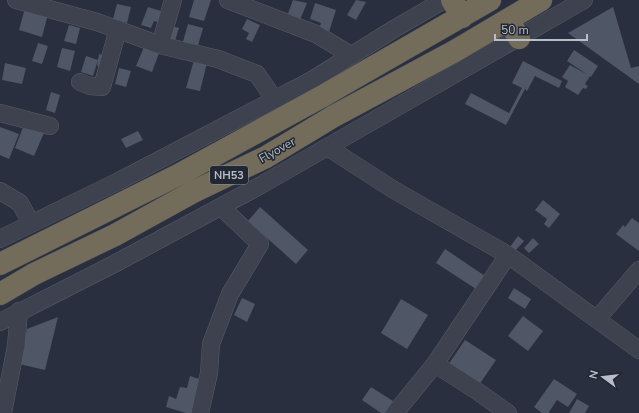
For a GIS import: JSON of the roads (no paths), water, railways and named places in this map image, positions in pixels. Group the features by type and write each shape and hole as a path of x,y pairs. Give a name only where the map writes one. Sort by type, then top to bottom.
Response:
{"highway":[{"name":"NH53","path":"457,8 490,0"},
{"name":"NH53","path":"513,29 541,0"},
{"name":"Flyover","path":"0,264 182,173 321,97 428,36 457,8"},
{"name":"Flyover","path":"0,294 34,274 115,235 193,192 266,157 334,116 455,51 513,29"}],"street":[{"path":"16,0 118,29 160,45 218,59 257,74 274,99"},
{"path":"160,45 173,0"},
{"path":"228,0 316,34 351,55"},
{"path":"0,239 117,182 312,80 444,0"},
{"path":"0,322 116,263 221,207 327,147 513,29 584,0"},
{"path":"80,82 90,86 102,87 118,29"},
{"path":"0,113 50,126"},
{"path":"327,147 394,190 508,255 639,350"},
{"path":"0,191 20,203 31,223"},
{"path":"200,413 209,373 211,344 230,294 260,244 221,207"},
{"path":"394,413 435,364 508,255"},
{"path":"597,319 639,270"},
{"path":"2,413 16,346 19,311"},
{"path":"435,364 508,413"}]}
